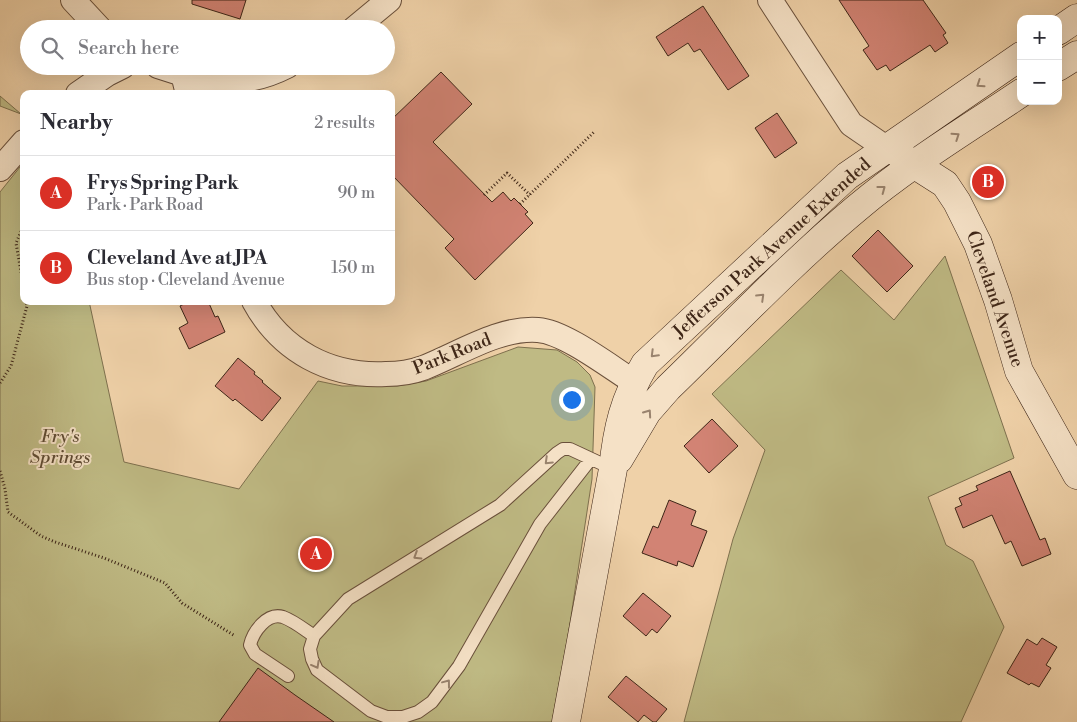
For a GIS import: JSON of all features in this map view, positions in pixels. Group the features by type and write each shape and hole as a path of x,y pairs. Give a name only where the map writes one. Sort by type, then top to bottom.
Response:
{"street":[{"path":"72,0 91,20"},
{"path":"365,20 389,0"},
{"path":"770,0 850,124 886,148"},
{"path":"1062,28 1077,18"},
{"path":"1062,64 1077,55"},
{"name":"Jefferson Park Avenue Extended","path":"566,722 601,464 616,436 634,382 645,364 664,344 847,176 1017,59"},
{"path":"84,90 106,75"},
{"path":"172,75 185,84 205,80 249,80 267,75"},
{"name":"Jefferson Park Avenue Extended","path":"601,464 668,388 807,252 857,207 915,164 1017,96"},
{"path":"0,170 20,147"},
{"name":"Cleveland Avenue","path":"886,148 945,184 957,202 978,244 998,300 1019,370 1077,476"},
{"name":"Park Road","path":"256,305 278,336 300,353 324,365 351,373 372,375 400,374 421,369 498,336 518,330 539,330 559,335 634,382"}],"lane":[{"path":"563,449 570,449 601,464 540,524 459,666 432,702 418,712 388,719 371,712 317,670 310,649 314,636 348,599 500,505 563,449"},
{"path":"288,676 255,654 250,644 252,635 260,625 271,618 282,617 314,636"}],"path":[{"path":"520,204 594,132"},
{"path":"484,195 507,173 530,195"},
{"path":"20,234 16,243 20,266"},
{"path":"0,383 11,366 27,305"},
{"path":"0,472 5,489 8,512 41,536 104,558 165,583 182,603 250,644"}],"green space":[{"path":"0,96 20,114 0,106"},
{"name":"Fry's Springs","path":"20,167 20,305 90,305 124,462 239,489 318,381 342,386 397,386 426,381 518,347 557,350 577,362 590,375 595,387 592,479 568,636 552,722 0,722 0,192"},
{"path":"945,256 1014,458 928,497 946,545 973,561 1004,627 961,722 684,722 733,539 765,450 712,394 841,270 894,320"}],"building":[{"path":"192,0 246,0 240,19 192,4"},
{"path":"839,0 923,0 946,33 943,35 948,43 935,52 930,45 890,71 886,65 877,70 863,50 869,46"},
{"path":"703,6 749,76 728,90 700,49 694,52 688,43 668,56 656,37"},
{"path":"441,72 472,104 433,142 492,202 503,192 511,201 514,198 528,212 525,214 533,223 475,280 445,248 454,239 395,178 395,116"},
{"path":"777,113 797,143 775,158 755,128"},
{"path":"878,230 913,266 887,292 852,256"},
{"path":"210,305 215,317 218,316 225,332 189,349 179,328 188,323 180,306"},
{"path":"238,358 281,398 262,421 235,399 233,401 215,386"},
{"path":"712,419 738,446 709,473 684,446"},
{"path":"1010,471 1040,540 1045,538 1051,554 1022,566 1011,541 1005,544 992,515 963,528 955,508 962,505 959,498 978,490 976,486"},
{"path":"669,500 696,511 691,525 707,531 693,567 678,561 677,566 642,553 653,526 658,528"},
{"path":"643,593 671,616 657,633 652,629 646,636 623,616"},
{"path":"1042,638 1057,647 1046,665 1051,668 1039,687 1031,683 1029,685 1007,673 1027,639 1037,645"},
{"path":"258,668 295,695 334,722 219,722"},
{"path":"626,676 667,709 656,722 653,722 644,715 638,722 608,697"}],"place":[{"name":"Cleveland Ave at JPA","path":"988,182"},
{"name":"Frys Spring Park","path":"316,554"}]}
